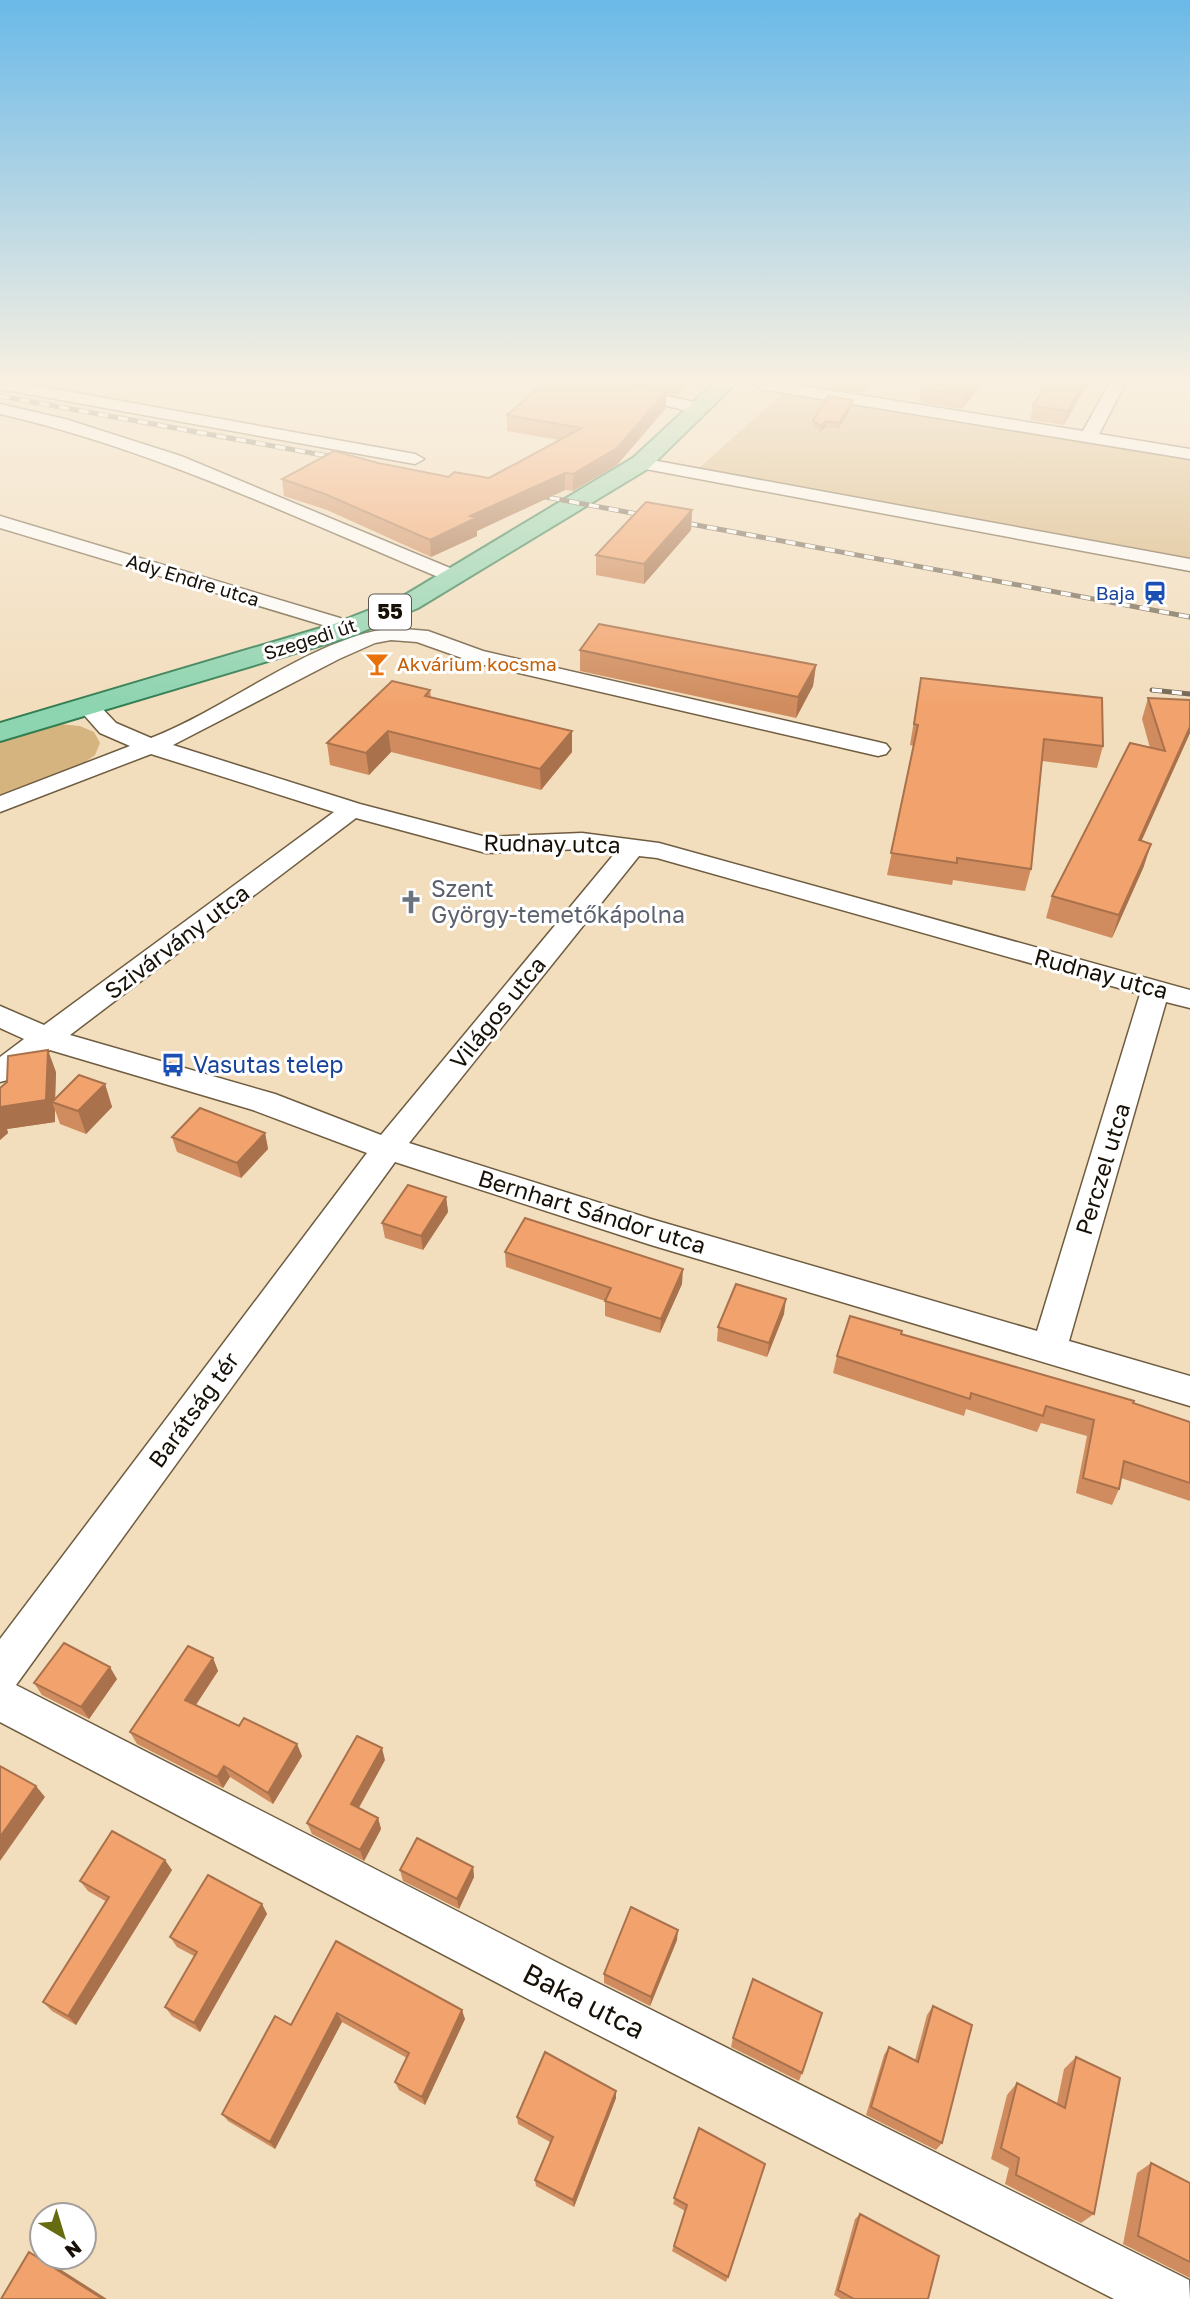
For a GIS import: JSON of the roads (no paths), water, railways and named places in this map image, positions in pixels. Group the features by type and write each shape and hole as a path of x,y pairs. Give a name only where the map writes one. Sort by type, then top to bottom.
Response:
{"main road":[{"name":"Szegedi út","path":"0,732 343,630 409,603 595,491"}],"street":[{"path":"250,491 455,577"},
{"path":"802,491 1190,565"},
{"name":"Ady Endre utca","path":"0,522 333,622 343,630"},
{"path":"0,805 176,736 331,654 370,637 391,634 420,636 476,656 878,748"},
{"name":"Rudnay utca","path":"88,707 108,728 150,746 351,809 486,845 582,841 634,846 1190,999"},
{"name":"Szivárvány utca","path":"0,1072 337,823 351,809"},
{"name":"Világos utca","path":"388,1148 634,846"},
{"name":"Perczel utca","path":"1049,1349 1156,989"},
{"name":"Bernhart Sándor utca","path":"0,1016 48,1039 264,1102 388,1148 651,1232 1190,1391"},
{"name":"Barátság tér","path":"0,1673 388,1148"},
{"name":"Baka utca","path":"0,1699 544,1981 1170,2299"}],"railway":[{"path":"530,494 1190,617"},
{"path":"1152,690 1190,694"}],"place":[{"name":"Baja","path":"1155,593"},
{"name":"Akvárium kocsma","path":"377,664"},
{"name":"Szent György-temetőkápolna","path":"411,902"},
{"name":"Vasutas telep","path":"173,1065"}]}
